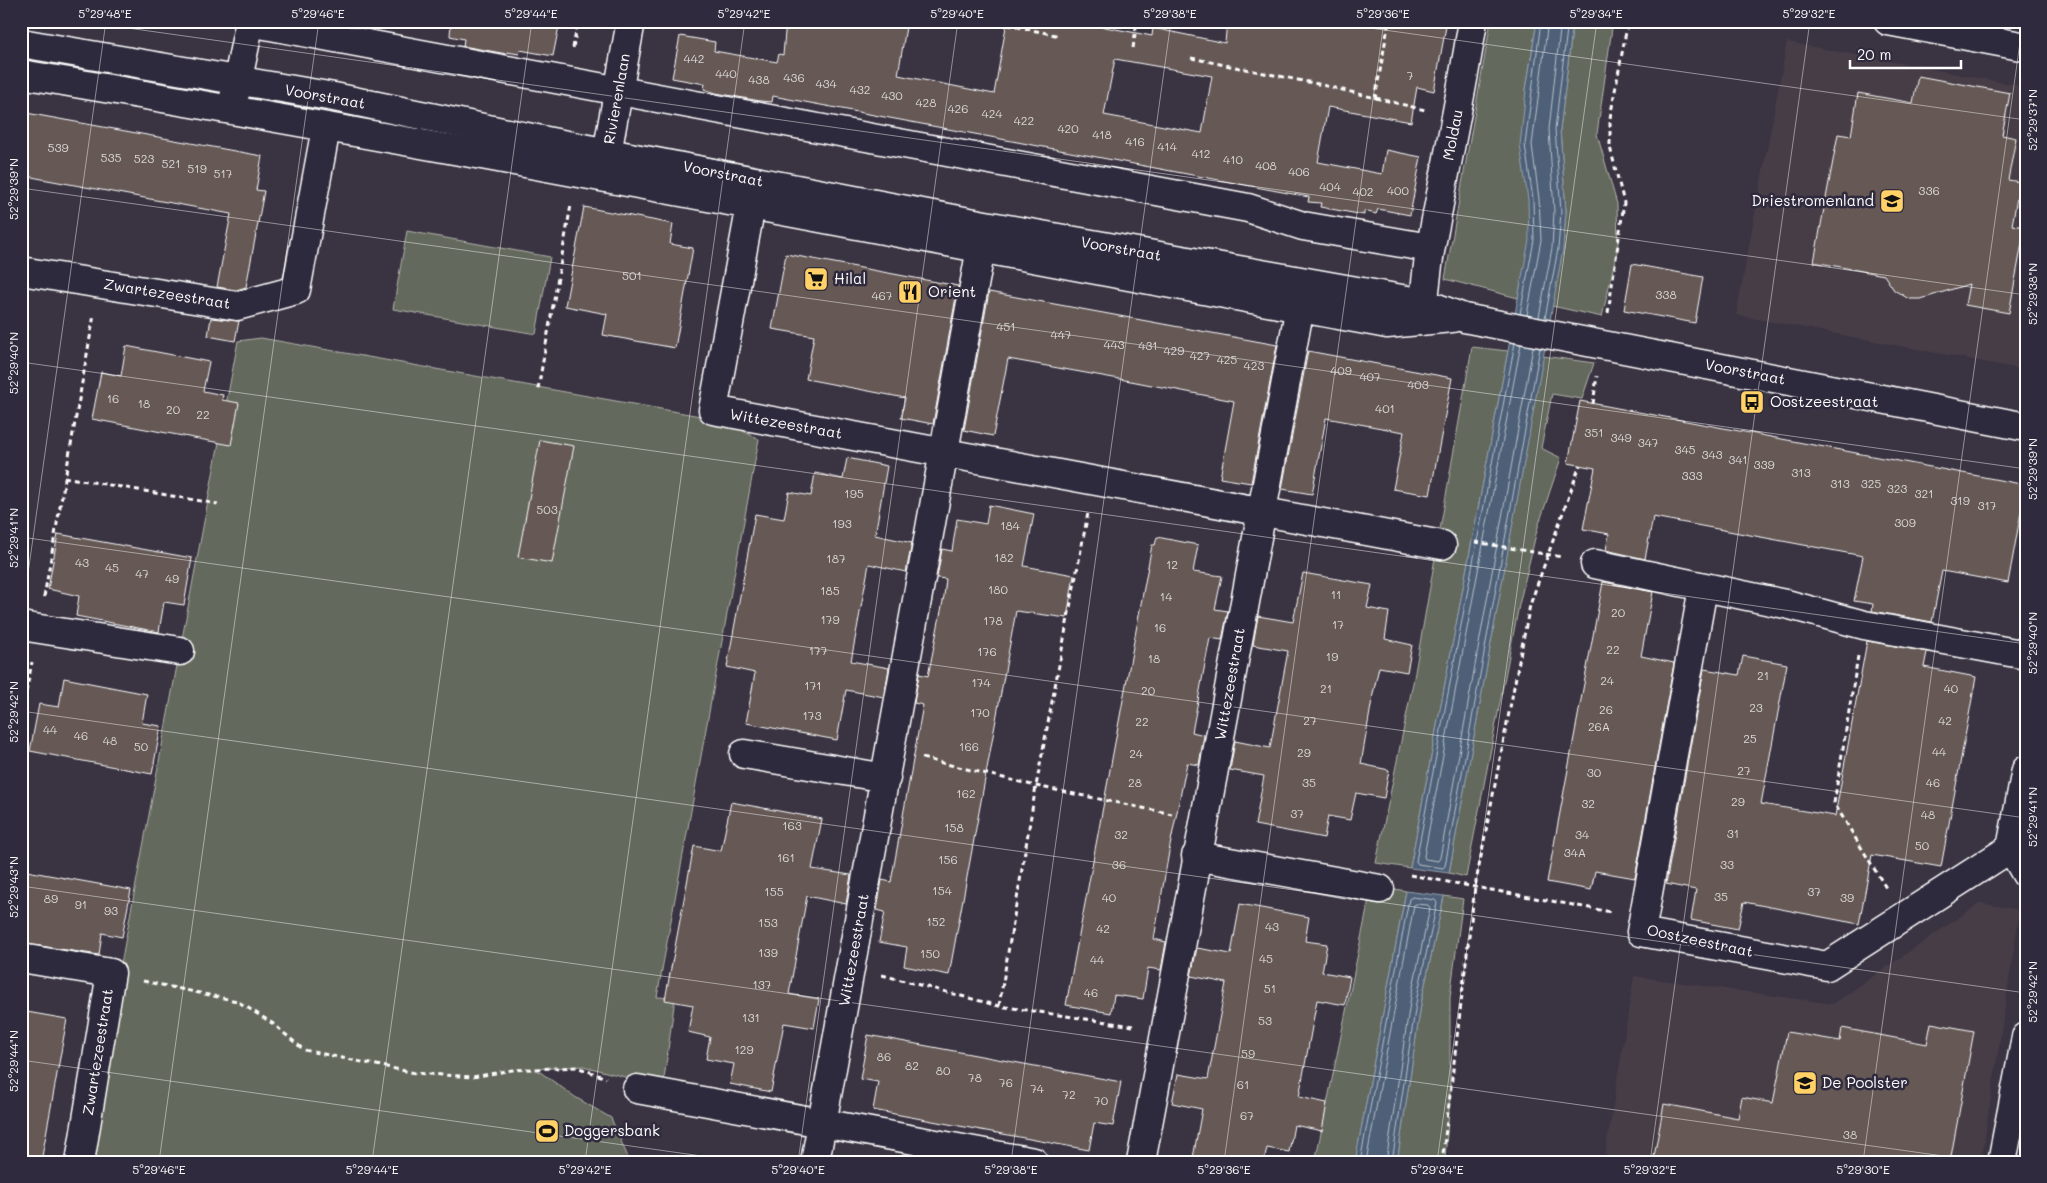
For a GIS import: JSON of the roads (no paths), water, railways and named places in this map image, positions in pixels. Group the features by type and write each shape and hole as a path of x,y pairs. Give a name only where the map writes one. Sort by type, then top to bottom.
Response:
{"street":[{"name":"Rivierenlaan","path":"605,165 632,21"},
{"name":"Moldau","path":"1430,248 1458,117 1474,21"},
{"path":"1888,21 2026,47"},
{"path":"232,109 249,22 1248,208 1303,226 1430,248 1422,312"},
{"name":"Voorstraat","path":"21,43 334,97 605,165 751,205 1305,282 1422,312 1570,338 2026,427"},
{"name":"Voorstraat","path":"21,74 232,109 326,128 605,165 983,237 1299,308 1387,324 1422,312"},
{"name":"Zwartezeestraat","path":"21,270 237,306 296,290 326,128"},
{"name":"Wittezeestraat","path":"751,205 713,410 1261,512 1454,543"},
{"name":"Wittezeestraat","path":"815,1162 946,454 983,237"},
{"name":"Wittezeestraat","path":"1141,1162 1166,1032 1196,856 1305,282"},
{"path":"1595,564 1790,606 1864,625 2026,655"},
{"name":"Oostzeestraat","path":"1704,588 1641,932 1827,966 2011,848"},
{"path":"30,627 180,651"},
{"path":"744,754 886,778"},
{"path":"2026,770 2011,848 2026,874"},
{"path":"1196,856 1380,890"},
{"name":"Zwartezeestraat","path":"21,958 112,973 80,1162"},
{"path":"2002,1162 2026,1037"},
{"path":"637,1088 1034,1162"}],"water":[{"path":"1537,21 1573,21 1560,130 1566,212 1563,249 1449,873 1410,868 1529,240 1528,200 1520,145 1526,90"},
{"path":"1406,891 1444,896 1422,998 1397,1162 1355,1162"}],"place":[{"name":"Driestromenland","path":"1892,201"},
{"name":"Hilal","path":"816,279"},
{"name":"Orient","path":"910,292"},
{"name":"Oostzeestraat","path":"1752,402"},
{"name":"De Poolster","path":"1805,1083"},
{"name":"Doggersbank","path":"547,1131"}]}
